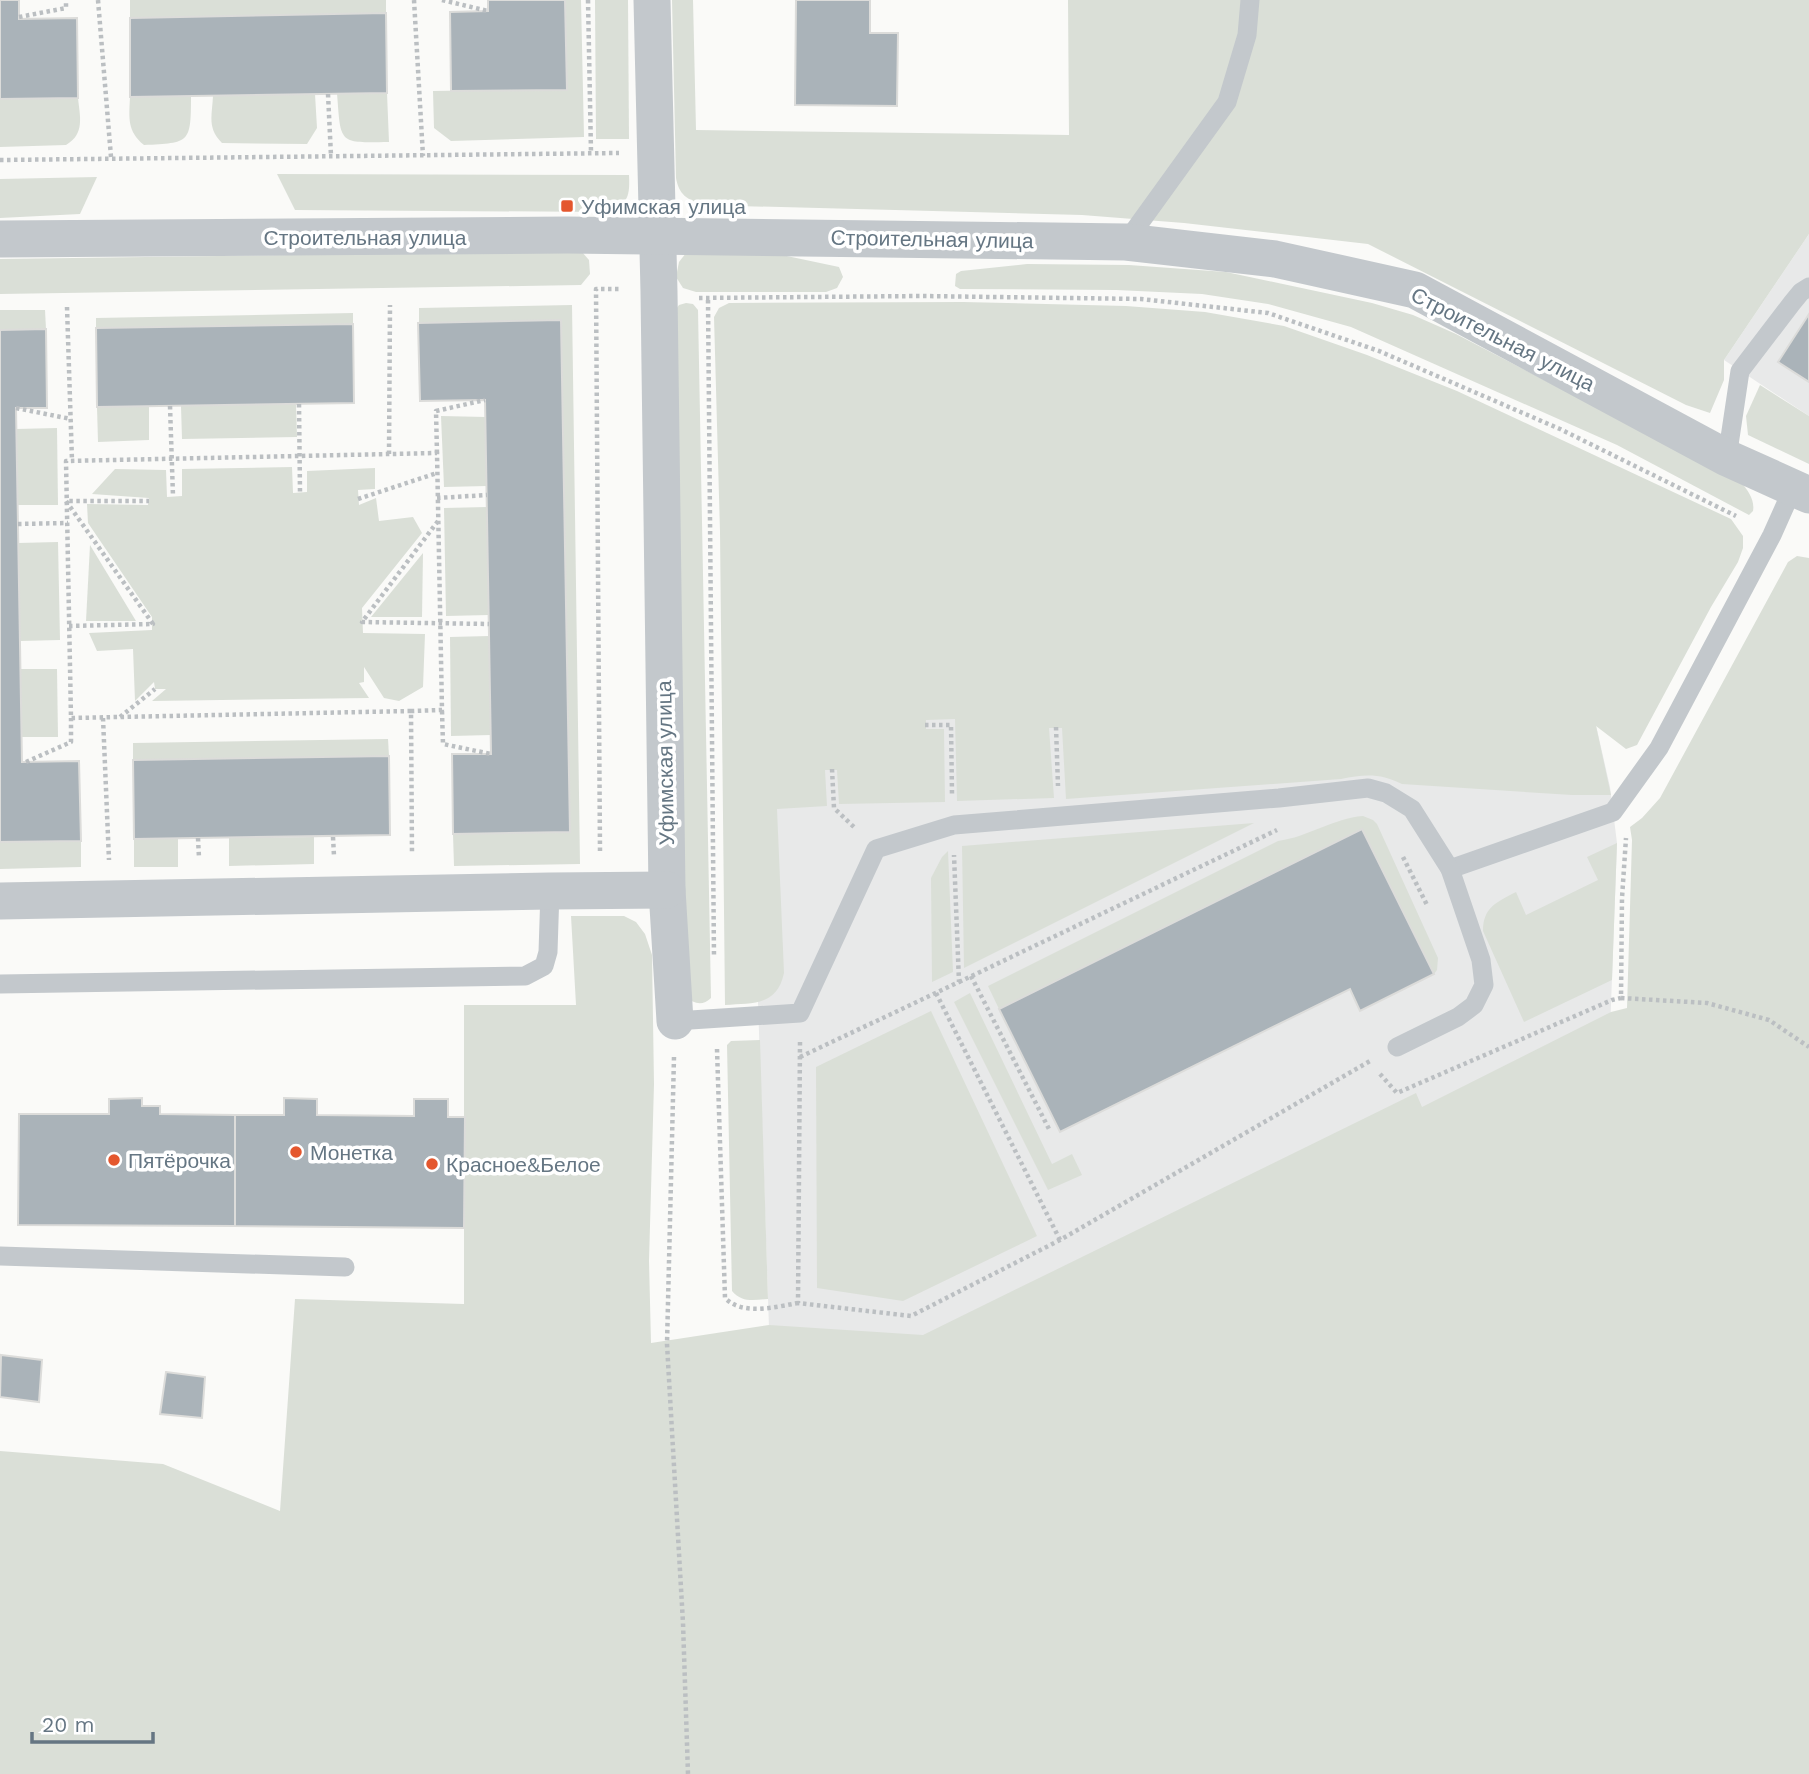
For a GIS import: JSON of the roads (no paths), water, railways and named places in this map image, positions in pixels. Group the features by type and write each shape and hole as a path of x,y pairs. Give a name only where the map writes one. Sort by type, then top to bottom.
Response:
{"street":[{"name":"Уфимская улица","path":"652,0 667,890 675,1021"},
{"name":"Строительная улица","path":"0,239 658,236 1126,242 1275,259 1415,290 1727,458 1801,491"},
{"path":"0,901 667,890"}],"lane":[{"path":"1126,242 1227,102 1247,35 1250,0"},
{"path":"1727,458 1740,371 1801,292 1809,287"},
{"path":"1450,869 1613,812 1659,748 1772,535 1801,491"},
{"path":"675,1021 800,1013 876,849 954,825 1279,799 1368,788 1386,793 1412,809 1450,869 1481,960 1485,985 1474,1005 1458,1017 1397,1047"},
{"path":"0,984 525,976 544,966 548,952 550,891"},
{"path":"0,1256 345,1267"}],"place":[{"name":"Уфимская улица","path":"567,206"},
{"name":"Монетка","path":"296,1152"},
{"name":"Пятёрочка","path":"114,1160"},
{"name":"Красное&Белое","path":"432,1164"}]}
